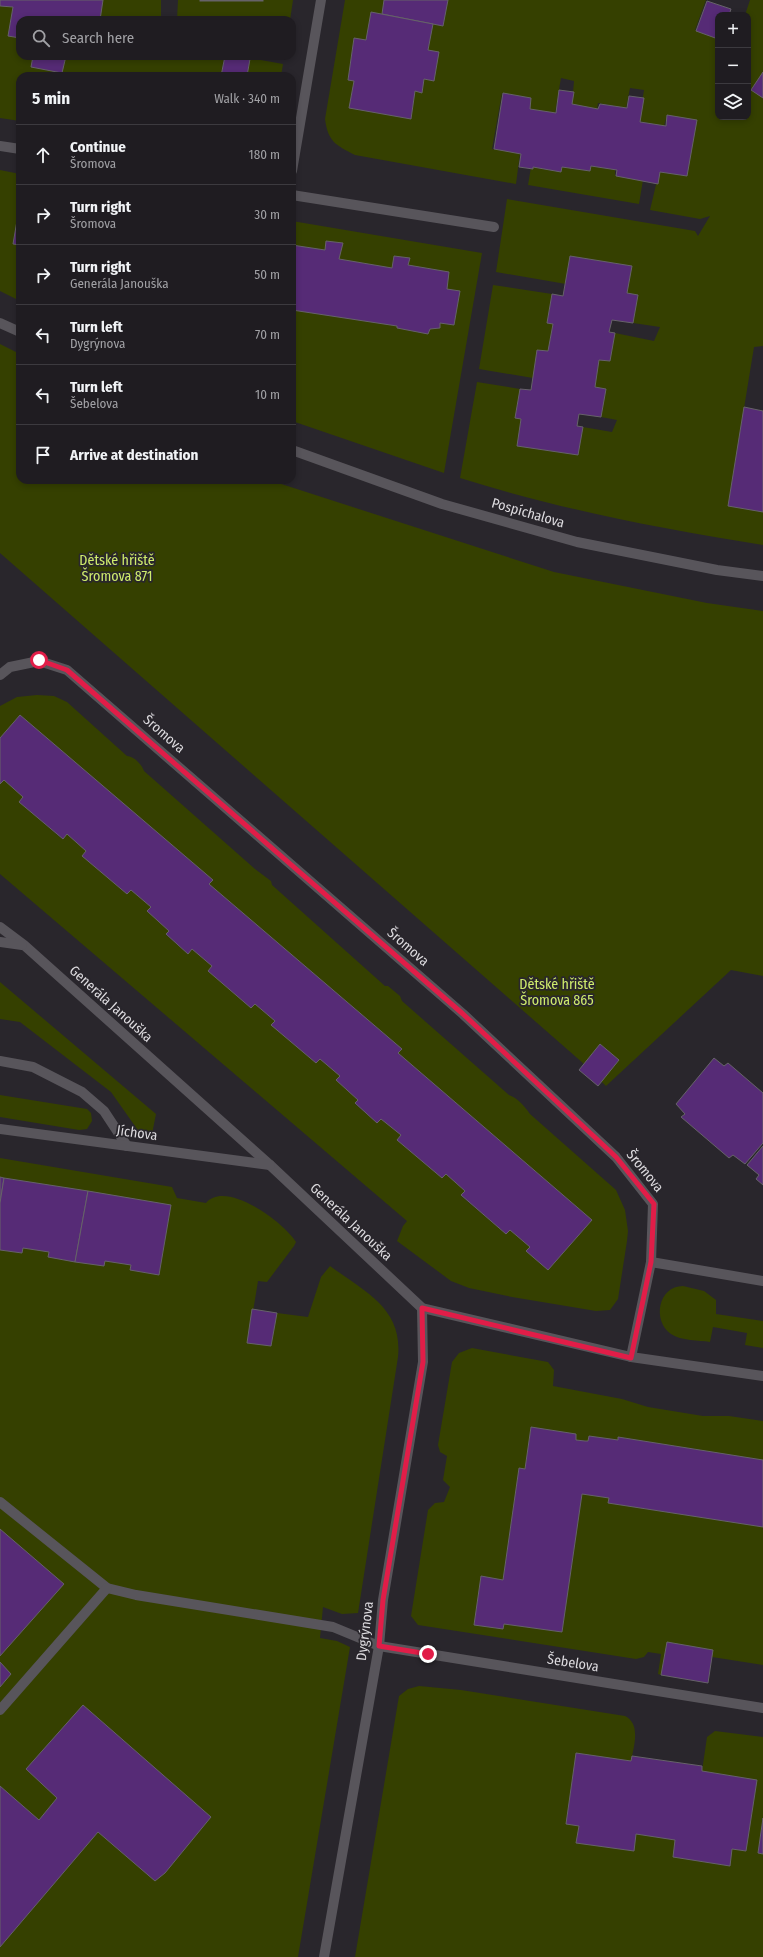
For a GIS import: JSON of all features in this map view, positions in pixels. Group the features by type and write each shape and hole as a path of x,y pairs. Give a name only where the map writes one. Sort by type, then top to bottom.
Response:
{"street":[{"path":"296,147 321,0"},
{"path":"0,146 16,148"},
{"path":"296,196 494,227"},
{"path":"0,322 16,330"},
{"name":"Pospíchalova","path":"296,451 442,504 577,542 717,570 763,576"},
{"name":"Šromova","path":"0,675 10,667 39,660 67,670 463,1014 610,1152 654,1204 651,1262 631,1358"},
{"name":"Generála Janouška","path":"0,927 24,945 270,1165 422,1308 631,1358 763,1376"},
{"path":"0,942 24,945"},
{"path":"0,1061 33,1067 82,1092 104,1111 128,1146"},
{"name":"Jíchova","path":"0,1129 270,1165"},
{"path":"651,1262 763,1281"},
{"name":"Dygrýnova","path":"324,1957 379,1646 383,1600 423,1362 422,1308"},
{"path":"0,1502 107,1588 0,1710"},
{"name":"Šebelova","path":"107,1588 136,1595 333,1626 379,1646 763,1708"}],"green space":[{"path":"103,0 161,0 161,16 101,16"},
{"path":"178,0 293,0 291,16 177,16"},
{"path":"345,0 384,0 382,14 371,12 366,40 354,38 348,80 354,81 349,108 411,119 415,91 422,92 424,79 433,81 428,50 433,24 443,26 448,0 706,0 695,30 715,38 715,120 751,120 751,90 763,98 763,346 754,347 728,506 763,512 763,545 648,525 572,509 460,478 477,382 520,389 515,417 521,419 517,446 578,455 583,427 612,432 617,420 601,417 606,389 595,387 599,360 610,361 615,333 654,341 660,327 633,323 638,295 627,293 631,266 570,256 566,284 496,272 507,199 695,231 698,236 710,216 700,219 650,210 659,172 686,176 695,120 667,115 664,126 639,121 644,90 630,88 626,108 598,103 597,109 572,104 574,81 561,78 555,113 529,109 530,98 502,93 492,149 520,153 516,184 355,155 334,142 328,133 325,119"},
{"path":"750,0 763,0 763,72 751,90 751,12 746,12"},
{"path":"0,6 13,7 8,35 16,37 16,60 32,60 31,67 57,72 16,72 16,120 0,118"},
{"path":"65,60 223,60 222,72 62,72"},
{"path":"250,60 261,60 283,64 282,72 248,72"},
{"path":"561,166 588,171 589,166 615,170 615,175 643,180 639,204 528,185 531,167 560,172"},
{"path":"0,170 16,173 16,228 13,243 16,244 16,299 0,291"},
{"path":"296,222 482,253 444,473 296,422 296,311 397,326 397,328 427,334 430,329 440,328 440,323 454,325 460,291 447,289 449,272 408,265 409,258 394,256 392,268 339,259 327,241 325,250 296,246"},
{"path":"493,285 552,294 547,323 553,324 548,351 537,350 533,378 479,369"},
{"path":"0,344 16,352 16,484 281,484 554,572 707,603 763,611 763,976 731,970 606,1086 601,1081 619,1060 600,1044 584,1064 0,553"},
{"path":"37,695 54,696 67,702 127,756 130,756 137,761 144,771 255,869 271,881 272,885 385,986 388,986 400,996 402,1001 509,1095 518,1100 530,1114 616,1190 625,1210 628,1231 618,1299 610,1310 596,1311 512,1297 469,1288 451,1281 397,1241 403,1226 407,1221 0,874 0,784 4,780 23,797 19,802 62,839 67,834 86,851 82,856 127,894 131,890 151,907 147,911 169,931 166,935 188,954 192,949 212,966 208,971 251,1008 255,1004 275,1021 271,1025 316,1063 320,1059 340,1076 336,1080 358,1100 355,1104 377,1123 381,1119 401,1135 397,1140 442,1178 446,1174 465,1191 461,1196 506,1234 510,1230 530,1247 526,1251 548,1270 592,1220 398,1053 402,1049 209,884 212,880 20,715 0,738 0,706 17,697"},
{"path":"0,982 156,1114 151,1139 142,1136 111,1092 20,1022 0,1019"},
{"path":"0,1095 87,1109 91,1113 92,1121 87,1129 79,1130 0,1117"},
{"path":"0,1158 172,1187 177,1198 206,1203 215,1197 226,1196 254,1206 280,1224 296,1242 267,1282 258,1281 248,1342 271,1346 277,1313 308,1317 321,1277 330,1266 368,1293 379,1303 388,1314 394,1326 398,1340 398,1357 358,1613 342,1614 323,1607 320,1638 337,1641 350,1647 298,1957 0,1957 0,1947 98,1832 155,1881 165,1873 211,1817 83,1705 26,1769 57,1798 39,1820 0,1786 0,1687 11,1674 0,1662 0,1250 22,1253 23,1248 49,1252 48,1257 104,1266 105,1261 131,1265 130,1270 159,1275 171,1205 0,1177"},
{"path":"683,1286 704,1291 716,1300 716,1314 763,1321 763,1348 745,1345 747,1333 713,1327 710,1342 685,1339 671,1334 661,1321 660,1305 668,1292"},
{"path":"472,1348 548,1362 554,1370 553,1386 622,1399 648,1407 703,1416 729,1416 763,1421 763,1460 619,1437 618,1440 589,1436 588,1441 576,1440 576,1434 531,1427 525,1469 519,1468 503,1580 481,1576 474,1625 502,1629 504,1624 562,1632 582,1494 609,1498 609,1503 763,1527 763,1665 712,1657 713,1650 667,1642 661,1675 658,1674 661,1654 648,1652 644,1657 636,1659 418,1625 411,1616 428,1510 435,1503 444,1502 450,1487 443,1480 447,1456 440,1452 438,1445 452,1362 459,1353"},
{"path":"419,1686 461,1690 625,1716 633,1724 635,1730 635,1742 631,1761 576,1753 566,1823 579,1826 577,1842 633,1851 636,1834 675,1840 673,1857 729,1866 732,1849 746,1851 757,1780 702,1771 707,1737 715,1731 763,1737 763,1818 758,1853 763,1854 763,1957 355,1957 399,1696 408,1689"}],"building":[{"path":"0,0 103,0 101,16 16,16 16,37 8,36 13,7 0,6"},
{"path":"263,0 263,1 200,1"},
{"path":"384,0 448,0 443,26 382,14"},
{"path":"707,1 731,9 730,12 715,12 715,38 696,31"},
{"path":"371,12 433,24 428,50 439,52 434,81 424,79 422,93 415,91 411,119 349,108 354,81 348,80 354,38 366,40"},
{"path":"32,60 65,60 62,72 31,67"},
{"path":"224,60 250,60 248,72 222,72"},
{"path":"763,72 763,98 751,90"},
{"path":"559,90 574,92 572,104 598,109 600,104 627,108 629,96 644,98 640,122 666,126 667,115 697,120 687,176 660,172 658,184 616,176 617,170 591,166 590,171 562,167 561,172 533,167 533,169 519,167 521,154 494,149 503,93 531,98 530,109 556,113"},
{"path":"16,226 16,244 13,244"},
{"path":"326,241 343,243 339,259 392,268 394,256 410,258 408,265 449,272 447,289 460,291 454,325 440,323 440,328 430,329 428,334 397,328 397,326 296,311 296,246 325,250"},
{"path":"570,256 632,266 627,293 638,295 633,323 612,320 609,332 615,333 610,361 599,360 595,387 606,389 601,417 579,414 577,426 583,427 578,455 517,446 521,419 515,418 520,389 531,390 537,350 548,351 553,324 547,323 552,294 563,296"},
{"path":"744,407 763,411 763,512 728,506"},
{"path":"20,715 213,880 209,884 402,1049 398,1053 592,1220 548,1270 526,1251 530,1247 510,1230 506,1234 461,1195 465,1191 446,1174 442,1178 397,1140 401,1135 381,1119 377,1123 355,1103 358,1100 336,1080 340,1076 320,1059 316,1063 271,1025 275,1021 255,1004 251,1008 208,971 212,966 192,949 188,954 166,934 169,931 147,911 151,907 131,890 127,894 82,856 86,851 67,834 63,839 19,802 23,797 4,780 0,784 0,738"},
{"path":"600,1044 619,1060 598,1086 579,1070"},
{"path":"714,1058 724,1066 728,1063 763,1093 763,1143 745,1164 733,1155 729,1158 681,1117 685,1114 676,1104"},
{"path":"763,1146 763,1185 756,1179 759,1175 747,1165"},
{"path":"0,1177 4,1178 0,1203"},
{"path":"4,1178 88,1191 75,1262 48,1257 49,1252 23,1248 22,1253 0,1250 0,1203"},
{"path":"88,1191 171,1205 159,1275 130,1270 131,1265 105,1261 104,1266 75,1262"},
{"path":"252,1309 277,1313 271,1346 247,1343"},
{"path":"531,1427 576,1434 576,1440 588,1441 589,1436 618,1440 618,1437 763,1460 763,1527 608,1503 609,1498 582,1494 562,1632 504,1624 503,1629 474,1625 481,1576 503,1580 519,1468 525,1469"},
{"path":"0,1529 64,1584 0,1656"},
{"path":"667,1642 713,1650 708,1683 661,1675"},
{"path":"0,1662 11,1674 0,1687"},
{"path":"83,1705 211,1817 165,1873 155,1881 98,1832 0,1947 0,1786 39,1820 57,1798 26,1769"},
{"path":"576,1753 631,1761 632,1756 702,1766 702,1771 757,1780 746,1851 732,1849 730,1866 673,1857 675,1840 636,1834 634,1851 576,1843 579,1826 566,1824"},
{"path":"763,1818 763,1854 758,1853"}],"route":[{"path":"39,660 67,670 107,703 463,1014 574,1116 616,1157 654,1204 651,1262 631,1358 422,1308 423,1362 383,1600 379,1646 428,1654"}],"park label":[{"name":"Dětské hřiště Šromova 871","path":"117,568"},
{"name":"Dětské hřiště Šromova 865","path":"557,992"}]}
